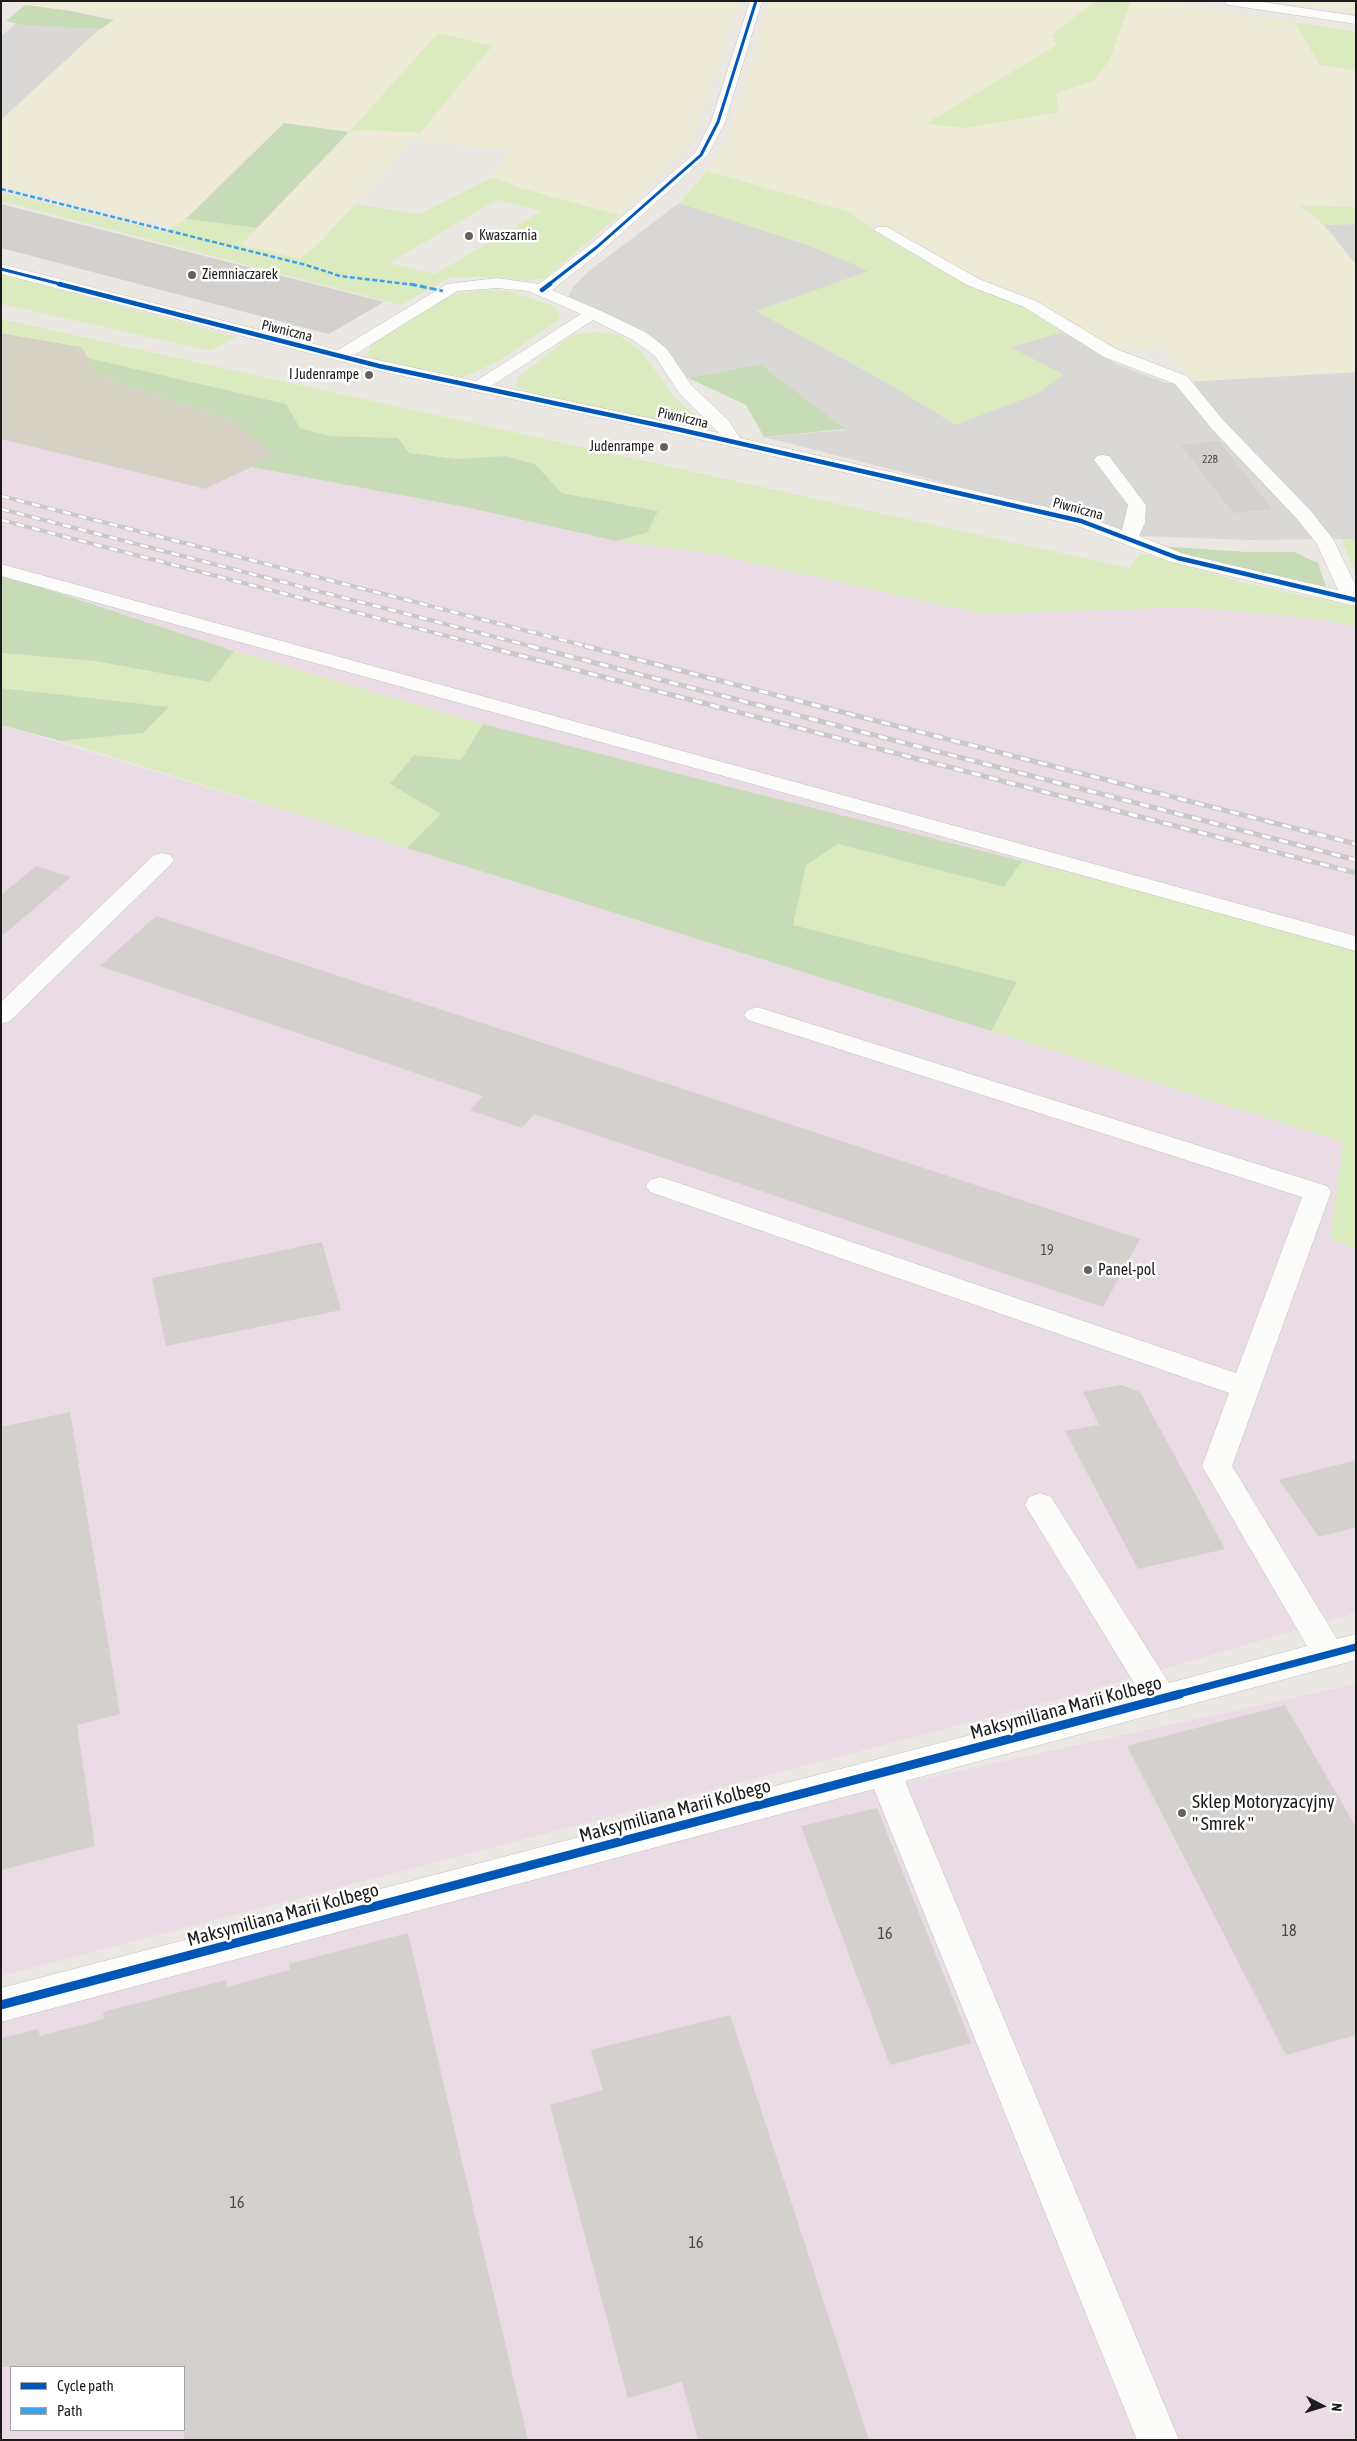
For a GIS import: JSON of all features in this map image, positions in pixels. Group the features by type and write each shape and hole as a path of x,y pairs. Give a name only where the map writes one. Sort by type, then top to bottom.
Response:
{"street":[{"path":"542,290 597,247 701,155 718,122 756,1"},
{"path":"1229,1 1356,20"},
{"path":"882,230 973,282 1030,304 1110,353 1181,380 1218,425 1310,521 1326,543 1354,599"},
{"name":"Piwniczna","path":"1,269 340,356 477,388 734,442 1081,521 1178,558 1217,569 1354,599"},
{"path":"340,356 453,287 496,283 521,285 542,290 639,336 661,353 685,389 722,424 734,442"},
{"path":"477,388 593,313"},
{"path":"1103,460 1137,505 1135,523 1128,539"},
{"path":"1,570 1356,944"},
{"path":"1,1016 162,860"},
{"path":"757,1015 1317,1192 1218,1466 1342,1650"},
{"path":"660,1186 1246,1388"},
{"path":"1040,1505 1161,1698"},
{"name":"Maksymiliana Marii Kolbego","path":"1,2005 1342,1650"},
{"path":"884,1771 1158,2440"}],"shaded area":[{"path":"1,1 741,1 692,141 619,215 520,188 493,177 509,150 413,140 318,243 300,259 240,245 348,132 284,123 186,219 173,227 1,185 1,120 100,29 113,20 71,11","holes":["438,33 364,130 350,132"]},
{"path":"769,1 1096,1 1053,35 1058,45 926,124 1056,93 1092,81 1109,61 1131,1 1160,1 1294,22 1320,65 1356,71 1356,207 1299,206 1324,225 1356,265 1356,372 1196,381 1159,348 1113,350 878,225 860,221 850,212 707,171 727,139 753,59"},
{"path":"1288,1 1356,1 1356,13 1289,3"},
{"path":"17,23 100,29 1,120 1,36"},
{"path":"679,203 808,245 870,271 757,311 893,386 956,425 1063,375 1010,347 1063,332 1116,364 1166,383 1356,372 1356,539 1248,540 1140,536 1099,522 764,437 844,430 760,364 688,378 662,346 630,325 568,297 573,287 590,270"},
{"path":"1356,224 1356,265 1324,225"},
{"path":"1,333 82,347 97,375 229,419 277,455 205,489 1,439"},
{"path":"1,439 205,489 251,467 470,508 616,541 713,554 983,614 1189,607 1320,619 1356,627 1356,946 483,724 234,651 1,574"},
{"path":"1,725 407,848 1344,1142 1330,1238 1356,1249 1356,1613 1052,1701 1,1976"},
{"path":"1356,1684 1356,2440 1,2440 1,2018 799,1806"}],"green space":[{"path":"1096,1 1131,1 1109,61 1093,81 1056,93 1059,112 967,128 925,124 1057,45 1052,35"},
{"path":"25,5 71,11 114,20 100,29 22,25 6,21"},
{"path":"1294,22 1356,32 1356,71 1320,65"},
{"path":"438,33 492,46 420,133 364,130 349,132"},
{"path":"284,123 349,132 257,228 186,219"},
{"path":"707,171 850,212 885,238 955,278 1031,309 1063,332 1010,347 1063,374 1039,393 956,425 893,386 756,311 869,271 808,245 679,203"},
{"path":"493,177 520,188 619,215 545,278 528,281 481,277 449,278 401,305 1,201 1,192 165,232 186,219 257,228 241,245 300,259 319,243 355,204 420,214","holes":["497,200 542,211 435,274 389,263"]},
{"path":"1299,205 1356,207 1356,224 1324,225"},
{"path":"1,274 236,337 211,351 1,304"},
{"path":"480,290 508,291 556,307 560,319 499,361 463,377 376,362 367,356 372,342 452,295"},
{"path":"1,319 1129,568 1141,553 1245,583 1356,607 1356,627 1320,619 1189,607 983,614 713,554 616,541 647,533 658,511 562,493 535,464 505,456 457,459 409,453 398,438 330,436 300,428 286,404 88,358 82,347 1,333"},
{"path":"597,332 619,335 641,351 675,398 710,429 695,429 540,397 516,386 519,376 572,335"},
{"path":"88,358 286,404 300,428 330,436 398,438 409,453 457,459 505,456 535,464 562,493 658,511 647,533 616,541 470,508 251,467 276,455 229,419 97,375"},
{"path":"760,364 845,429 764,437 746,405 688,378"},
{"path":"1356,539 1356,574 1342,540"},
{"path":"1157,546 1247,552 1294,552 1318,563 1326,587 1204,561"},
{"path":"1,574 234,651 210,682 95,661 1,653"},
{"path":"234,651 483,724 461,760 414,755 390,784 442,814 407,848 61,741 143,733 168,708 1,688 1,653 95,661 210,681"},
{"path":"1,688 169,707 143,733 61,741 1,725"},
{"path":"483,724 1022,861 1004,887 838,844 806,865 793,925 1017,982 991,1031 407,848 441,814 390,784 414,755 461,760"},
{"path":"838,844 1004,887 1022,861 1356,946 1356,1249 1330,1239 1343,1142 991,1031 1017,982 793,925 806,865"}],"building":[{"name":"Ziemniaczarek","path":"1,204 384,302 329,334 1,248"},
{"path":"1219,441 1272,509 1233,513 1181,445"},
{"path":"36,866 71,877 1,937 1,895"},
{"path":"156,916 1140,1239 1103,1307 534,1114 522,1128 470,1110 483,1096 100,966"},
{"path":"322,1242 341,1310 166,1346 152,1278"},
{"path":"1121,1385 1140,1392 1225,1549 1138,1569 1065,1431 1099,1425 1083,1392"},
{"path":"70,1412 120,1714 77,1725 95,1846 1,1870 1,1427"},
{"path":"1356,1460 1356,1527 1319,1537 1279,1480"},
{"path":"1285,1705 1356,1827 1356,2035 1286,2055 1127,1746"},
{"path":"877,1808 971,2043 890,2065 801,1826"},
{"path":"408,1933 528,2440 184,2440 185,2366 1,2367 1,2038 38,2029 40,2036 104,2019 103,2012 226,1980 227,1987 290,1970 289,1964"},
{"path":"730,2015 869,2440 698,2440 682,2382 628,2398 550,2105 603,2090 591,2050"}],"railway":[{"path":"1,496 590,647"},
{"path":"1,509 534,647"},
{"path":"1,520 489,647"},
{"path":"484,646 1356,873"},
{"path":"530,646 1356,860"},
{"path":"585,646 1356,844"}],"marked path":[{"path":"1,189 306,265 340,276 401,282 443,291"}],"cycle path":[{"path":"542,290 597,247 701,155 718,122 756,1"},
{"path":"1,269 379,366 681,430 1081,521 1178,558 1356,600"},
{"path":"1,2005 1356,1647"}],"place":[{"name":"Kwaszarnia","path":"469,236"},
{"name":"Ziemniaczarek","path":"192,275"},
{"name":"I Judenrampe","path":"369,375"},
{"name":"Judenrampe","path":"664,447"},
{"name":"Panel-pol","path":"1088,1270"},
{"name":"Sklep Motoryzacyjny \" Smrek \"","path":"1182,1813"}]}
